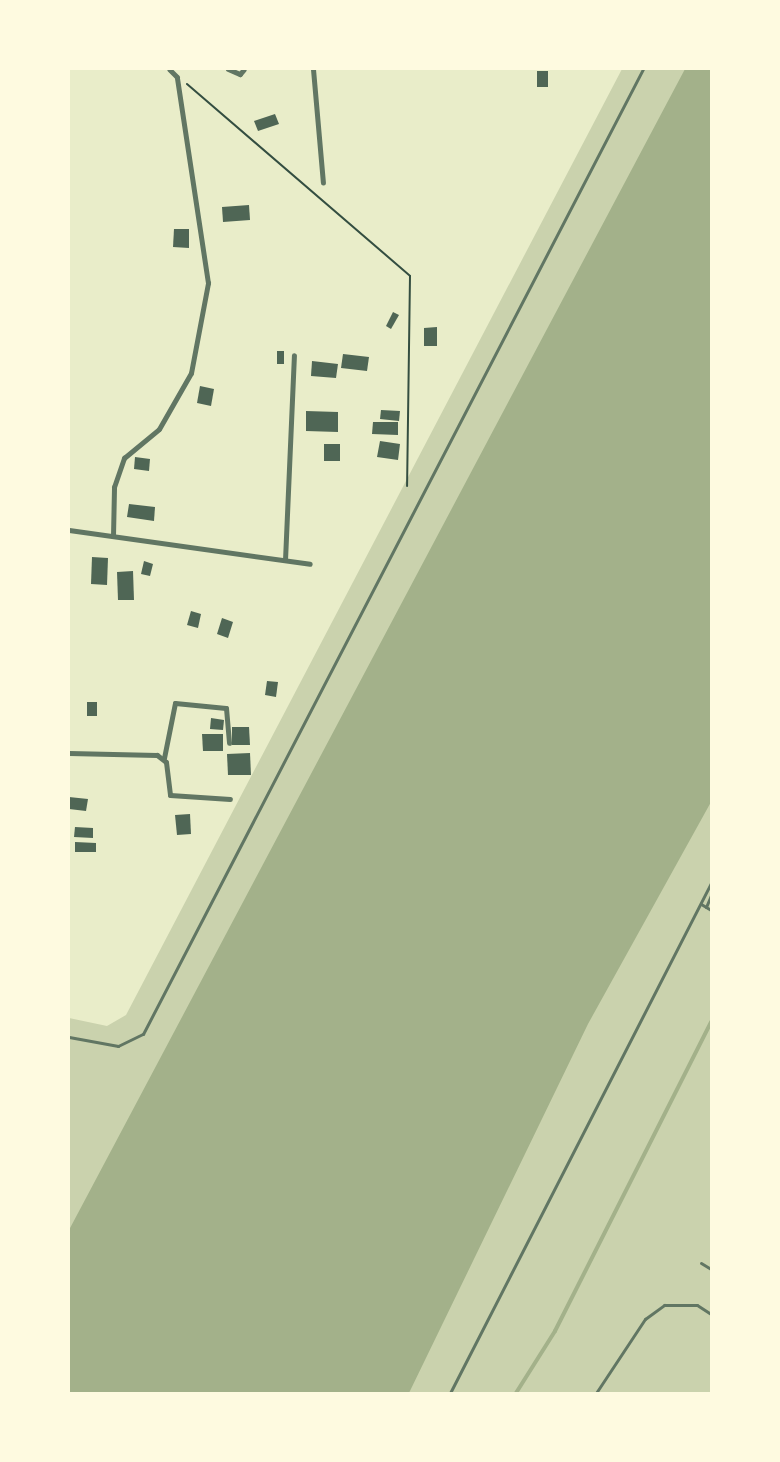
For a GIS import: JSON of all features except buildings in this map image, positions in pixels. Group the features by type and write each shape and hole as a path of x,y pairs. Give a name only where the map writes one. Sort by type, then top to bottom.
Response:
{"street":[{"path":"113,536 114,487 124,458 159,429 191,374 208,283 177,77 169,69"},
{"path":"228,69 240,74 244,69"},
{"path":"313,69 323,183"},
{"path":"285,560 294,356"},
{"path":"69,530 310,564"},
{"path":"229,743 226,708 175,703 164,758 170,795 230,799"},
{"path":"69,753 164,758"}],"lane":[{"path":"69,1037 118,1046 143,1034 643,69"},
{"path":"450,1393 711,883"},
{"path":"706,907 711,895"},
{"path":"701,904 711,910"},
{"path":"701,1263 711,1269"},
{"path":"596,1393 645,1319 664,1305 697,1305 711,1314"}],"path":[{"path":"177,77 410,276 407,486"}],"shaded area":[{"path":"622,69 711,69 711,1393 69,1393 69,1018 107,1026 126,1015"},
{"path":"685,69 711,69 711,802 588,1024 409,1393 69,1393 69,1230"}],"waterway":[{"path":"516,1393 555,1331 711,1022"}]}
